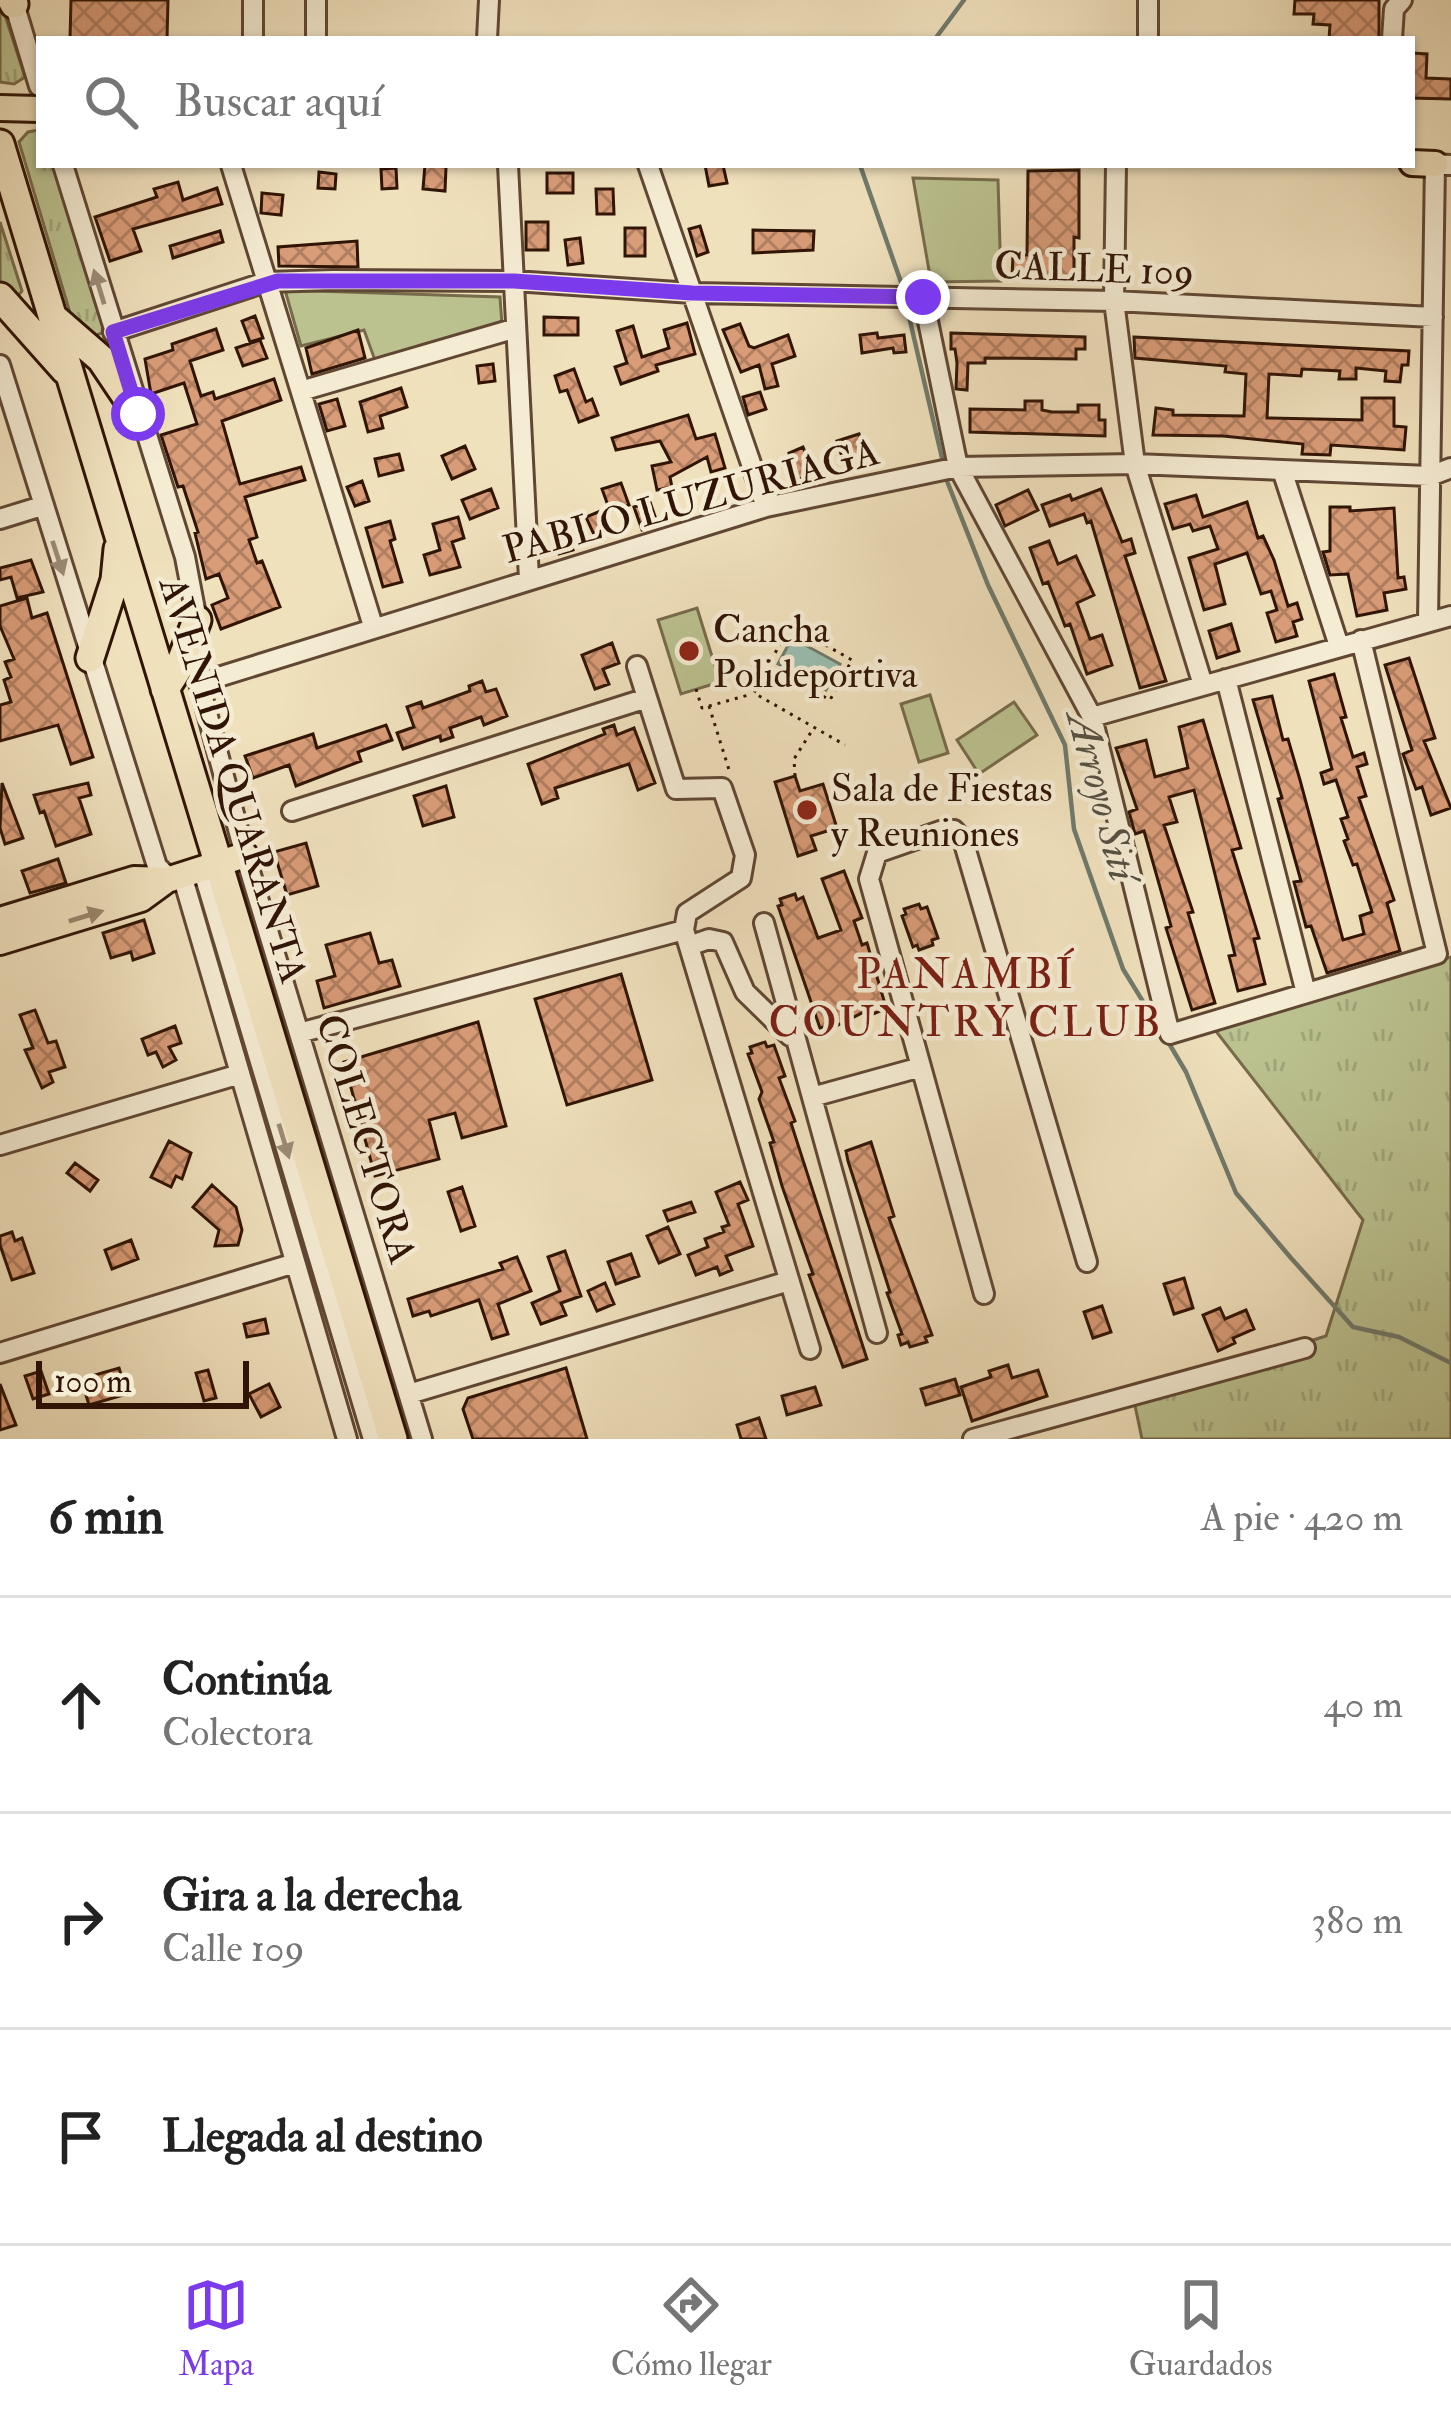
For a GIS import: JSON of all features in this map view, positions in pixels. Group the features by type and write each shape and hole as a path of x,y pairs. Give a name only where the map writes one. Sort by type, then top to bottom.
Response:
{"highway":[{"name":"AVENIDA QUARANTA","path":"0,144 165,689 197,870 315,1134 383,1359 393,1439"},
{"path":"0,297 70,376"},
{"path":"52,317 101,359 138,414"},
{"path":"90,658 115,580 119,539"},
{"path":"165,689 179,668 197,620"}],"main road":[{"path":"0,108 36,110"},
{"path":"0,920 134,879 197,870"},
{"path":"0,942 141,899 197,870"}],"street":[{"path":"254,0 254,36"},
{"path":"316,0 316,36"},
{"path":"488,36 490,0"},
{"path":"1148,0 1148,36"},
{"path":"1392,36 1394,9 1402,0"},
{"path":"13,1 36,76"},
{"path":"1428,620 1433,164"},
{"name":"COLECTORA","path":"64,168 185,556 197,620 197,870 373,1439"},
{"path":"232,168 373,626"},
{"path":"508,168 529,579"},
{"path":"649,168 766,506"},
{"path":"1116,168 1114,302 1135,464 1203,685"},
{"name":"CALLE 109","path":"113,332 266,282 514,281 692,293 1114,302 1433,317"},
{"path":"923,297 958,467 1093,718 1169,1034 1437,954 1361,640"},
{"path":"301,391 516,328"},
{"name":"COLECTORA","path":"0,365 157,866 197,870"},
{"name":"PABLO LUZURIAGA","path":"199,683 766,506 958,467 1135,464 1430,476"},
{"path":"1430,476 1451,468"},
{"path":"1282,470 1339,646"},
{"path":"0,519 42,506"},
{"path":"1093,718 1451,616"},
{"path":"638,666 676,789 722,788 746,855 741,878 687,913 687,938 810,1349"},
{"path":"1226,679 1306,993"},
{"path":"292,811 647,698"},
{"path":"984,1294 869,879 877,853 940,830 954,830 963,840 1087,1262"},
{"path":"197,870 240,1074 347,1439"},
{"name":"COLECTORA","path":"197,870 299,1033 315,1134"},
{"path":"764,923 877,1333"},
{"path":"299,1033 687,938 723,942 745,992 797,1044"},
{"path":"812,1097 921,1067"},
{"path":"0,1144 240,1074"},
{"path":"0,1352 296,1263"},
{"path":"409,1394 789,1281"},
{"path":"973,1439 1305,1348"},
{"path":"383,1359 409,1394 422,1439"}],"path":[{"path":"754,693 768,666 790,625 852,660 830,700 768,666"},
{"path":"696,689 702,708 754,693 844,745"},
{"path":"709,706 733,781 722,788"},
{"path":"795,776 794,759 814,728"}],"green space":[{"path":"0,0 25,77 14,84 0,82"},
{"path":"36,131 36,168 57,168 103,323 102,333 92,337 71,316 19,142"},
{"path":"913,178 998,180 1001,281 931,282"},
{"path":"0,222 22,291 17,297 0,284"},
{"path":"285,290 500,297 502,325 376,363 364,330 301,346"},
{"name":"Cancha Polideportiva","path":"697,608 720,682 681,694 658,620"},
{"path":"930,695 948,753 919,762 901,704"},
{"path":"1014,702 1037,735 979,774 957,740"},
{"path":"1451,957 1451,1439 1142,1439 1133,1396 1326,1336 1363,1220 1215,1030"}],"shaded area":[{"path":"792,638 840,664 826,690 778,664"}],"building":[{"path":"71,0 168,0 167,36 70,36"},
{"path":"1295,0 1379,0 1379,36 1329,36 1330,25 1313,24 1314,14 1294,14"},
{"path":"1415,53 1427,54 1426,78 1451,79 1451,99 1415,98"},
{"path":"396,168 397,188 382,189 381,169"},
{"path":"425,168 446,168 445,191 423,189"},
{"path":"706,168 724,168 727,183 709,186"},
{"path":"1079,170 1074,283 1012,277 1013,255 1027,255 1028,171"},
{"path":"319,172 336,174 335,189 318,188"},
{"path":"547,173 573,173 573,193 547,193"},
{"path":"178,182 183,200 217,188 222,204 133,229 141,251 110,261 95,217 157,197 154,189"},
{"path":"596,189 613,189 614,214 597,214"},
{"path":"262,193 283,195 281,215 261,213"},
{"path":"526,222 548,222 548,250 526,250"},
{"path":"700,226 708,252 697,256 689,229"},
{"path":"625,228 645,228 645,256 625,256"},
{"path":"753,230 814,231 813,250 753,253"},
{"path":"220,231 223,242 173,258 170,246"},
{"path":"580,238 583,263 568,265 565,240"},
{"path":"357,241 358,267 279,266 278,247"},
{"path":"255,316 263,338 250,342 242,321"},
{"path":"544,317 578,318 578,335 544,335"},
{"path":"687,323 695,354 656,365 658,371 621,384 615,367 627,363 617,331 633,326 642,357 669,348 664,330"},
{"path":"740,324 754,348 788,335 795,356 772,364 778,386 765,389 759,365 741,372 723,330"},
{"path":"216,329 223,350 190,361 201,396 213,392 215,399 274,379 281,400 222,421 240,484 301,467 305,480 245,497 257,537 249,540 280,607 221,629 212,605 228,598 219,574 206,579 198,532 161,435 197,424 184,383 151,394 145,359"},
{"path":"358,330 365,358 312,374 306,348"},
{"path":"877,333 878,338 904,335 906,352 894,353 893,348 862,353 860,335"},
{"path":"951,333 1085,337 1085,349 1076,349 1076,359 985,358 985,363 968,363 967,390 956,389"},
{"path":"1134,337 1409,351 1400,382 1385,381 1386,371 1356,368 1356,379 1339,379 1340,371 1302,369 1301,376 1269,374 1267,418 1362,420 1362,398 1394,398 1394,426 1406,427 1404,450 1331,445 1330,455 1302,454 1303,444 1153,435 1156,408 1173,410 1173,415 1244,416 1246,374 1225,372 1226,366 1135,358"},
{"path":"260,340 267,358 243,366 236,348"},
{"path":"493,364 495,381 479,383 477,366"},
{"path":"574,369 586,402 592,399 598,415 579,422 567,390 560,392 555,376"},
{"path":"401,388 407,407 380,416 383,428 368,432 360,402"},
{"path":"760,392 766,409 748,415 743,397"},
{"path":"337,399 345,426 327,431 319,404"},
{"path":"1025,401 1042,401 1042,410 1052,412 1078,412 1078,405 1099,405 1105,436 970,432 970,409 1025,410"},
{"path":"688,415 696,439 715,434 725,468 711,472 707,457 670,477 672,487 657,490 652,466 671,462 660,441 616,450 612,438"},
{"path":"859,434 866,456 844,463 837,441"},
{"path":"465,446 475,469 452,479 442,456"},
{"path":"803,447 814,474 797,480 789,453"},
{"path":"399,454 403,470 379,476 375,459"},
{"path":"362,481 369,501 355,506 347,487"},
{"path":"621,483 629,505 610,511 602,489"},
{"path":"491,489 498,508 470,519 462,500"},
{"path":"1101,489 1122,542 1131,539 1135,553 1125,556 1166,681 1140,688 1091,521 1087,523 1084,514 1050,526 1042,505"},
{"path":"1028,490 1038,510 1005,526 996,505"},
{"path":"1196,495 1203,517 1247,502 1258,538 1263,536 1274,560 1288,606 1297,603 1302,619 1293,622 1297,636 1276,642 1267,613 1277,610 1271,591 1261,594 1247,553 1215,564 1225,604 1204,610 1189,558 1218,549 1210,526 1193,531 1190,524 1173,529 1165,504"},
{"path":"650,502 658,525 642,530 634,507"},
{"path":"1330,507 1350,507 1350,511 1394,508 1398,578 1404,577 1406,589 1384,593 1387,610 1357,616 1348,574 1330,575 1323,552 1330,551"},
{"path":"603,510 612,532 596,539 586,517"},
{"path":"458,517 464,538 452,542 460,567 430,575 424,555 440,550 433,524"},
{"path":"390,521 395,539 390,541 402,582 383,587 366,528"},
{"path":"564,523 573,550 559,554 551,527"},
{"path":"1049,541 1058,564 1076,556 1094,595 1077,603 1090,639 1102,635 1112,665 1087,674 1070,624 1065,626 1030,548"},
{"path":"31,560 43,592 17,598 11,577 0,580 0,568"},
{"path":"27,598 32,618 47,613 93,757 71,764 58,725 0,741 0,705 11,702 4,680 11,677 5,662 14,659 0,626 0,606"},
{"path":"1231,624 1239,651 1217,658 1209,631"},
{"path":"612,643 619,663 603,669 609,684 595,689 582,655"},
{"path":"1409,658 1435,738 1424,741 1451,808 1431,815 1403,754 1412,750 1385,665"},
{"path":"1334,674 1353,757 1364,753 1367,764 1357,767 1366,796 1359,798 1394,900 1387,903 1400,951 1327,973 1311,926 1306,927 1294,882 1301,881 1278,799 1282,798 1253,700 1272,696 1343,940 1364,934 1360,916 1372,912 1357,864 1353,865 1344,841 1348,839 1341,819 1348,817 1336,780 1324,784 1321,773 1332,769 1309,681"},
{"path":"482,681 486,692 496,689 507,716 484,725 481,717 450,728 453,737 441,741 440,736 403,749 397,733 414,727 407,707 421,702 423,708 470,691 469,686"},
{"path":"1203,720 1241,848 1232,850 1259,938 1254,939 1265,984 1238,991 1229,956 1235,955 1194,790 1169,797 1177,822 1164,825 1193,912 1188,913 1215,1003 1192,1010 1166,928 1171,926 1144,831 1135,834 1129,812 1137,809 1116,748 1146,740 1155,777 1188,768 1179,727"},
{"path":"386,725 392,740 358,752 361,761 296,786 289,765 253,778 245,756 313,734 317,748"},
{"path":"614,725 617,735 634,728 655,783 638,790 629,764 555,788 558,798 542,804 528,764 605,734 603,729"},
{"name":"Sala de Fiestas y Reuniones","path":"795,776 800,791 823,784 837,828 811,836 816,850 798,856 775,782"},
{"path":"2,783 23,838 5,844 0,828"},
{"path":"88,783 91,795 79,798 91,834 56,846 34,795"},
{"path":"446,786 454,817 423,826 414,796"},
{"path":"306,843 318,886 287,895 274,852"},
{"path":"58,859 66,883 30,893 22,871"},
{"path":"844,871 862,918 854,921 862,945 867,943 885,1004 880,1011 866,1017 864,1012 826,1031 820,1028 778,906 780,899 795,894 797,900 803,897 818,938 841,930 822,879"},
{"path":"919,904 921,909 927,907 938,938 919,950 913,947 902,916 904,909"},
{"path":"144,920 154,953 133,960 131,952 111,958 103,933"},
{"path":"370,933 379,963 392,960 400,986 324,1008 317,981 335,976 326,945"},
{"path":"621,974 652,1080 567,1105 535,999"},
{"path":"35,1010 48,1043 56,1041 65,1067 49,1072 53,1082 42,1088 25,1050 33,1048 20,1015"},
{"path":"478,1022 506,1126 462,1138 455,1113 429,1120 439,1159 375,1176 344,1062"},
{"path":"175,1026 181,1043 169,1047 176,1060 163,1067 156,1052 148,1055 142,1039"},
{"path":"765,1042 767,1047 774,1045 785,1076 779,1078 795,1121 791,1123 867,1359 843,1367 809,1275 813,1274 782,1186 759,1099 762,1092 748,1054 750,1047"},
{"path":"169,1141 191,1153 182,1179 176,1176 171,1187 151,1177"},
{"path":"871,1142 894,1216 889,1218 932,1335 925,1337 927,1342 910,1347 908,1342 901,1345 898,1335 902,1334 846,1151"},
{"path":"75,1163 98,1180 90,1191 67,1173"},
{"path":"740,1182 748,1200 738,1204 753,1246 726,1256 732,1270 720,1275 717,1267 696,1275 688,1255 708,1247 705,1239 729,1225 716,1192"},
{"path":"212,1185 236,1207 242,1230 238,1245 215,1246 219,1230 193,1207"},
{"path":"462,1187 475,1226 461,1231 448,1192"},
{"path":"691,1202 695,1212 668,1221 664,1211"},
{"path":"668,1227 680,1254 659,1263 647,1236"},
{"path":"12,1232 15,1241 22,1238 34,1273 12,1280 0,1236"},
{"path":"131,1240 138,1259 112,1269 105,1250"},
{"path":"565,1251 581,1296 561,1303 566,1315 541,1324 532,1303 560,1291 548,1257"},
{"path":"631,1254 639,1276 616,1284 608,1262"},
{"path":"517,1257 531,1291 498,1304 508,1334 492,1339 479,1300 431,1316 429,1311 413,1316 408,1299 503,1269 500,1263"},
{"path":"1184,1278 1193,1308 1174,1314 1164,1284"},
{"path":"605,1283 614,1304 597,1311 588,1291"},
{"path":"1102,1306 1111,1332 1093,1338 1084,1312"},
{"path":"1220,1308 1225,1319 1246,1310 1254,1329 1218,1351 1203,1315"},
{"path":"265,1319 268,1333 247,1337 244,1324"},
{"path":"1008,1365 1012,1378 1038,1370 1047,1396 972,1421 961,1387 991,1377 989,1371"},
{"path":"119,1368 127,1394 89,1405 81,1379"},
{"path":"566,1368 587,1439 473,1439 463,1409 468,1398"},
{"path":"208,1370 216,1398 204,1401 196,1373"},
{"path":"41,1371 49,1394 33,1399 25,1376"},
{"path":"955,1379 960,1395 926,1405 921,1389"},
{"path":"0,1384 16,1425 0,1430"},
{"path":"269,1384 280,1407 261,1417 249,1394"},
{"path":"815,1387 821,1405 787,1415 782,1396"},
{"path":"759,1418 766,1439 741,1439 737,1425"}],"waterway":[{"name":"Arroyo Sití","path":"937,36 964,0"},
{"name":"Arroyo Sití","path":"861,168 902,285"},
{"name":"Arroyo Sití","path":"907,308 942,458"},
{"name":"Arroyo Sití","path":"947,481 988,585 1065,745 1074,829 1123,969 1161,1031"},
{"name":"Arroyo Sití","path":"1167,1040 1186,1072 1236,1193 1291,1258 1353,1327 1399,1337 1451,1363"}],"place":[{"name":"Cancha Polideportiva","path":"689,651"},
{"name":"Sala de Fiestas y Reuniones","path":"807,810"}],"district":[{"name":"PANAMBÍ COUNTRY CLUB","path":"966,999"}],"route":[{"path":"138,414 113,332 266,282 514,281 692,293 923,297"}]}
